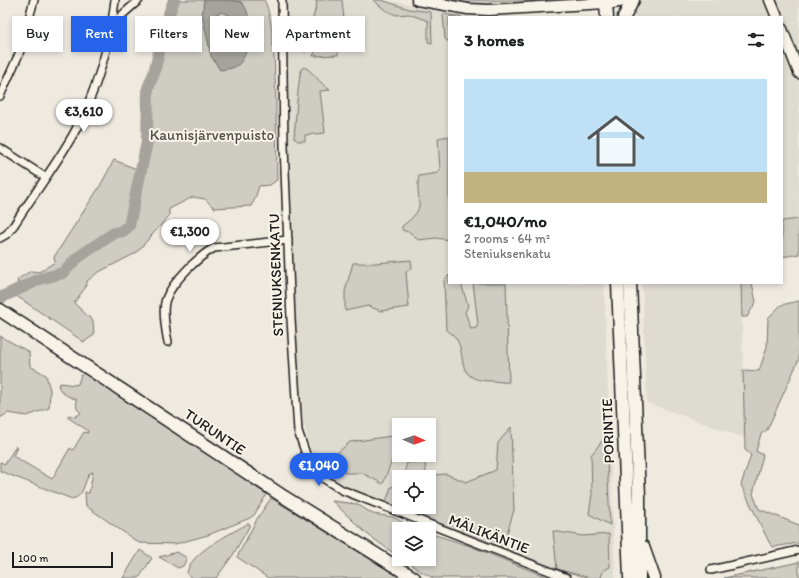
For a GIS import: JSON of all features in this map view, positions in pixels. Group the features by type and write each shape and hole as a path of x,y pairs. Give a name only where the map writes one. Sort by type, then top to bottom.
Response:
{"highway":[{"path":"624,16 626,10 633,0"},
{"path":"606,16 614,1"},
{"path":"614,1 619,16"},
{"name":"PORINTIE","path":"618,284 630,578"},
{"name":"PORINTIE","path":"630,284 639,525 639,578"},
{"name":"TURUNTIE","path":"0,310 281,495 414,578"},
{"path":"639,525 644,554 654,578"}],"main road":[{"path":"417,0 468,9 489,10 541,4 614,1"},
{"path":"770,0 777,16"},
{"path":"783,32 799,73"}],"street":[{"path":"0,96 19,54 34,0"},
{"path":"114,16 115,0"},
{"path":"121,16 139,0"},
{"name":"STENIUKSENKATU","path":"282,0 284,146 288,240 296,415 302,448 309,463 318,475 342,490 380,505"},
{"path":"0,238 7,234 14,225 74,133 90,97 105,52"},
{"path":"0,148 45,177"},
{"path":"168,342 166,300 172,289 204,253 214,248 288,240"},
{"name":"MÄLIKÄNTIE","path":"380,505 567,578"},
{"path":"711,570 799,550"}],"shaded area":[{"path":"204,0 241,2 248,16 229,16 222,12 216,14 216,16 210,16 210,51 202,14"},
{"path":"290,0 385,0 477,16 448,16 448,284 604,284 615,578 595,578 557,569 436,525 436,522 428,522 406,514 436,514 436,470 392,470 392,509 329,483 312,456 294,385 283,52 365,52 365,16 282,16 282,7"},
{"path":"633,0 799,0 799,219 783,221 783,16 633,16"},
{"path":"210,52 246,52 238,65 232,68 220,70"},
{"path":"642,284 741,284 745,438 647,403"}],"green space":[{"name":"Kaunisjärvenpuisto","path":"178,0 264,0 269,12 272,32 272,52 274,52 274,57 277,180 270,185 259,186 251,206 214,208 205,199 193,197 169,209 169,216 136,253 97,273 87,281 85,288 74,303 93,321 94,335 84,342 15,295 49,278 65,275 80,259 104,246 111,237 124,236 130,231 136,212 147,154 150,92 160,52 202,52 202,16 170,16 172,8"},
{"path":"315,0 342,0 344,16 314,16 317,3"},
{"path":"373,0 381,0 409,9 431,12 432,43 428,42 428,21 409,14 396,15 385,10"},
{"path":"446,0 534,0 534,2 483,5"},
{"path":"443,14 456,16 448,16 448,41 445,39"},
{"path":"315,52 337,52 338,55 313,56"},
{"path":"304,67 330,90 320,91 325,133 305,135 305,141 298,141 294,138 298,86 301,69"},
{"path":"448,136 448,240 436,238 418,240 411,233 402,230 402,226 416,214 418,209 419,176 438,173 440,170 438,138"},
{"path":"114,160 139,170 127,221 83,250 60,270 17,285 18,279 31,271 39,272 55,262 54,257 100,186"},
{"path":"799,219 799,254 783,257 783,221"},
{"path":"411,260 412,267 406,272 409,307 381,311 368,306 345,311 345,291 353,263"},
{"path":"448,276 448,284 461,284 468,306 465,312 471,329 476,328 478,324 473,284 506,284 509,382 477,379 469,375 465,369 459,344 454,336 446,330 444,280"},
{"path":"741,284 752,284 756,302 747,317 742,317"},
{"path":"799,301 799,359 767,430 761,434 756,451 763,455 753,494 759,509 799,525 799,543 773,547 769,542 741,485 751,455 745,450 743,370 759,371 767,347 768,318 781,305"},
{"path":"0,336 29,352 30,366 46,375 50,390 49,408 27,416 8,413 0,418"},
{"path":"85,372 267,494 254,515 208,535 175,544 139,543 86,506 85,492 89,493 93,472 90,473 82,492 72,499 0,471 0,462 5,464 16,446 17,447 13,456 52,479 70,448 73,450 84,432 88,433 87,430 67,417 69,415 75,417 81,413 77,409 76,399 65,394 58,385 61,383 74,385 78,384 81,375"},
{"path":"511,427 514,510 502,550 415,514 436,514 436,475 446,474 466,482 496,470 498,443"},
{"path":"392,436 392,460 383,484 362,473 345,473 330,459 350,442"},
{"path":"606,436 610,525 589,514 592,494 591,455"},
{"path":"425,462 426,470 405,470 407,463"},
{"path":"392,487 392,504 386,502"},
{"path":"271,498 401,578 268,578 237,557 257,519"},
{"path":"332,501 357,504 373,514 393,517 402,522 392,522 392,552 367,534"},
{"path":"249,523 250,525 233,555 216,578 193,578 187,574 189,566 203,551 212,544"},
{"path":"553,531 583,536 609,534 610,567 603,571 601,578 590,578 557,569"},
{"path":"436,535 470,546 549,578 433,578 413,566 436,566"},
{"path":"140,550 152,558 139,578 123,578"},
{"path":"177,552 187,558 183,566 178,568 159,557"},
{"path":"799,562 799,578 724,578"}],"waterway":[{"path":"0,298 40,279 63,273 77,258 114,233 123,231 129,226 147,142 148,88 154,73 167,19 174,0"}]}
